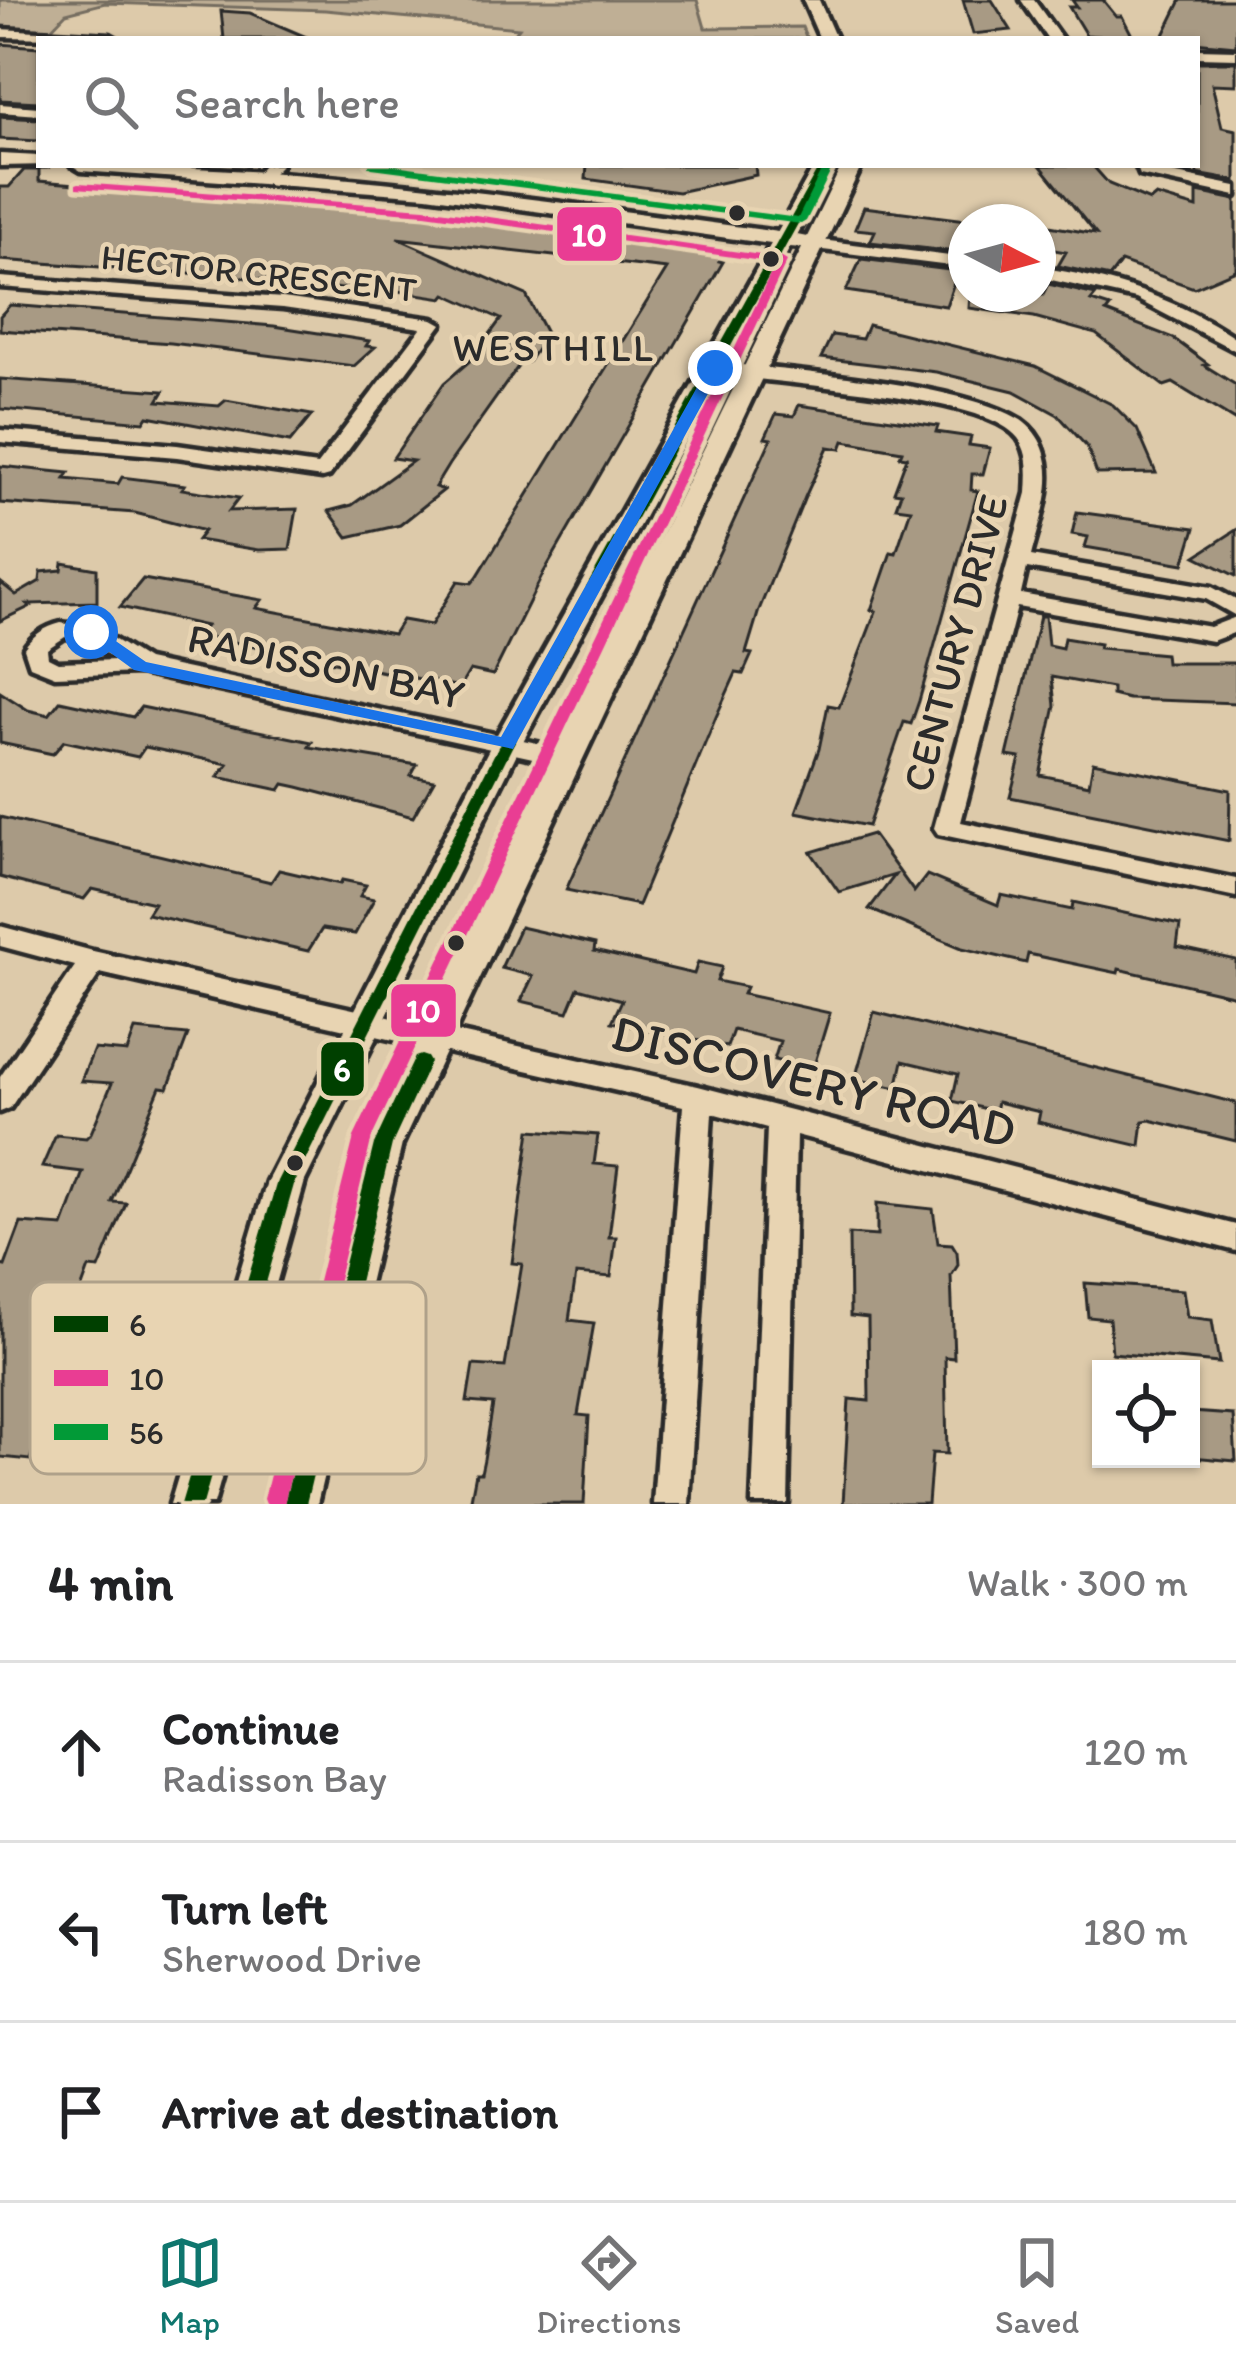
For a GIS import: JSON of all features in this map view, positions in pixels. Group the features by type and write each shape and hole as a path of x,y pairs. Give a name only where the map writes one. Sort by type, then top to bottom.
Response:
{"street":[{"path":"811,0 828,36"},
{"path":"1027,0 1053,36"},
{"path":"0,33 55,36"},
{"path":"1200,53 1236,54"},
{"path":"0,109 36,111"},
{"path":"0,160 36,162"},
{"path":"174,168 267,171 427,190 948,261"},
{"path":"257,1282 286,1181 506,745 823,168"},
{"path":"349,1282 383,1144 851,168"},
{"path":"1144,168 1145,172 1236,191"},
{"path":"1056,274 1104,281 1151,295 1192,314 1236,346"},
{"name":"HECTOR CRESCENT","path":"0,282 283,303 434,324 322,472 177,452 0,436"},
{"name":"CENTURY DRIVE","path":"715,368 954,403 1016,425 1040,459 1022,561 946,828 1236,888"},
{"path":"1022,561 1213,594 1236,610"},
{"path":"1010,599 1212,634 1236,624"},
{"name":"RADISSON BAY","path":"140,666 566,757"},
{"name":"DISCOVERY ROAD","path":"0,936 698,1098 1236,1238"},
{"path":"0,1100 93,961"},
{"path":"671,1504 698,1098"},
{"path":"770,1504 782,1123"},
{"path":"192,1504 201,1474"},
{"path":"295,1504 302,1474"}],"shaded area":[{"path":"0,0 697,0 705,28 802,27 806,36 512,36 519,28 325,10 105,3 66,13 48,32 0,29"}],"building":[{"path":"963,0 992,0 1011,30 973,34"},
{"path":"1072,0 1103,0 1116,16 1122,16 1132,36 1086,35 1069,7 1077,7"},
{"path":"1181,0 1236,0 1236,46 1200,43 1200,36 1163,36"},
{"path":"221,11 250,13 304,36 224,36"},
{"path":"0,44 36,47 36,102 0,100"},
{"path":"1200,62 1236,62 1236,85 1212,84 1222,127 1236,130 1236,181 1197,174"},
{"path":"0,117 36,119 36,141 0,139"},
{"path":"587,168 755,168 756,175 678,192 586,179"},
{"path":"1042,168 1095,168 1109,184 1150,201 1156,196 1197,208 1197,192 1236,200 1236,270 1194,288 1121,262 1110,277 1058,266 1066,252 1056,250 1056,227 1096,234"},
{"path":"24,170 39,170 39,181 423,211 723,253 719,261 723,262 544,572 493,675 470,670 460,687 199,635 206,626 120,607 143,579 262,600 256,608 393,634 402,620 431,625 458,581 472,583 477,577 667,269 397,238 526,295 547,335 528,362 522,361 449,464 435,487 444,490 400,525 348,537 329,511 352,505 413,461 393,458 444,383 472,359 501,319 446,294 443,298 398,291 394,295 231,276 0,260 0,187 9,187"},
{"path":"864,207 948,218 948,251 870,242 875,231 855,229"},
{"path":"861,259 948,270 946,306 846,291"},
{"path":"1056,286 1096,295 1091,301 1110,307 1106,312 1173,338 1236,385 1236,421 1173,383 1164,386 1096,334 998,312 1056,312"},
{"path":"10,305 274,326 369,341 366,346 375,347 354,366 171,343 0,330 0,316"},
{"path":"868,325 1035,366 1113,405 1137,429 1156,473 1097,474 1087,447 1058,415 1014,391 936,372 821,358 832,335 862,339"},
{"path":"0,379 164,391 158,401 219,406 226,400 312,415 290,442 148,416 144,422 0,409"},
{"path":"799,405 938,426 936,432 971,437 969,445 990,448 983,474 972,474 971,490 978,491 919,701 911,724 904,722 868,826 796,812 819,749 828,705 839,707 876,611 871,610 891,552 896,553 911,509 896,507 901,493 894,492 907,457 900,456 902,451 844,441 841,449 828,447 805,497 759,610 746,653 752,654 743,674 736,673 716,717 638,905 566,890 771,439 765,438 776,414 794,416"},
{"path":"0,466 69,473 65,479 118,484 122,477 185,485 182,489 239,498 229,511 297,509 290,549 259,550 197,540 204,531 135,513 0,503"},
{"path":"1077,512 1195,528 1184,564 1085,547 1088,537 1072,534"},
{"path":"1236,530 1236,576 1196,556"},
{"path":"63,563 97,569 97,602 28,604 31,606 0,621 0,582 16,595 40,581 41,572 62,570"},
{"path":"1040,616 1045,616 1048,645 1062,648 1064,638 1100,644 1099,648 1165,654 1166,663 1236,663 1236,703 1128,699 1112,695 1112,688 1052,677 1055,706 1040,775 1089,785 1093,762 1230,790 1229,841 1010,797 1020,758 1007,756"},
{"path":"0,692 28,710 49,715 60,701 133,717 141,707 312,742 309,747 417,765 411,776 434,780 413,817 284,784 280,790 218,777 228,764 145,747 138,757 64,741 53,754 0,743"},
{"path":"0,817 271,882 279,870 366,885 360,896 374,899 355,934 322,929 308,951 147,914 154,903 92,889 84,899 0,877"},
{"path":"872,834 914,892 927,875 998,905 1001,895 1072,910 1073,902 1180,925 1177,947 1236,960 1236,996 1119,969 1118,973 1028,954 1026,963 962,948 869,909 895,875 839,892 811,852"},
{"path":"520,927 595,944 594,951 694,974 698,962 722,967 717,981 746,987 743,994 830,1013 813,1069 774,1060 780,1041 733,1030 727,1047 612,1022 622,1000 578,988 568,1012 521,1001 533,976 501,968"},
{"path":"874,1012 1236,1103 1236,1141 1150,1120 1143,1121 1140,1146 1038,1122 1040,1112 997,1102 995,1111 952,1101 958,1074 903,1061 897,1088 855,1079"},
{"path":"135,1030 188,1035 168,1088 160,1087 112,1202 126,1203 99,1269 89,1268 84,1282 30,1282 30,1460 0,1457 0,1265 5,1266 21,1223 63,1226 83,1172 42,1167 56,1135 86,1138 91,1133 112,1083 81,1081 94,1049 127,1052"},
{"path":"530,1130 598,1135 594,1164 618,1166 609,1237 616,1237 611,1277 576,1274 569,1320 594,1323 578,1415 589,1416 584,1504 470,1504 476,1473 481,1473 493,1404 467,1402 473,1365 505,1367 522,1264 512,1263"},
{"path":"877,1203 933,1209 938,1243 952,1244 957,1252 958,1265 951,1276 954,1358 945,1357 947,1454 932,1453 928,1504 843,1504 849,1399 869,1401 868,1318 850,1316 849,1234 877,1236"},
{"path":"1085,1283 1183,1290 1187,1317 1212,1320 1219,1363 1112,1353 1109,1319 1088,1317"},
{"path":"1200,1413 1233,1415 1236,1461 1200,1458"}],"transit line":[{"name":"56","path":"395,168 801,221 828,168"},
{"name":"6","path":"257,1282 286,1181 506,745 823,168"},
{"name":"10","path":"79,186 425,211 782,261 363,1137 328,1282"},
{"name":"6","path":"349,1282 383,1144 421,1062"},
{"name":"6","path":"192,1504 201,1474"},
{"name":"10","path":"275,1499 281,1474"},
{"name":"6","path":"295,1504 302,1474"}],"district":[{"name":"WESTHILL","path":"554,347"}],"route":[{"path":"91,632 140,666 506,745 715,368"}]}
